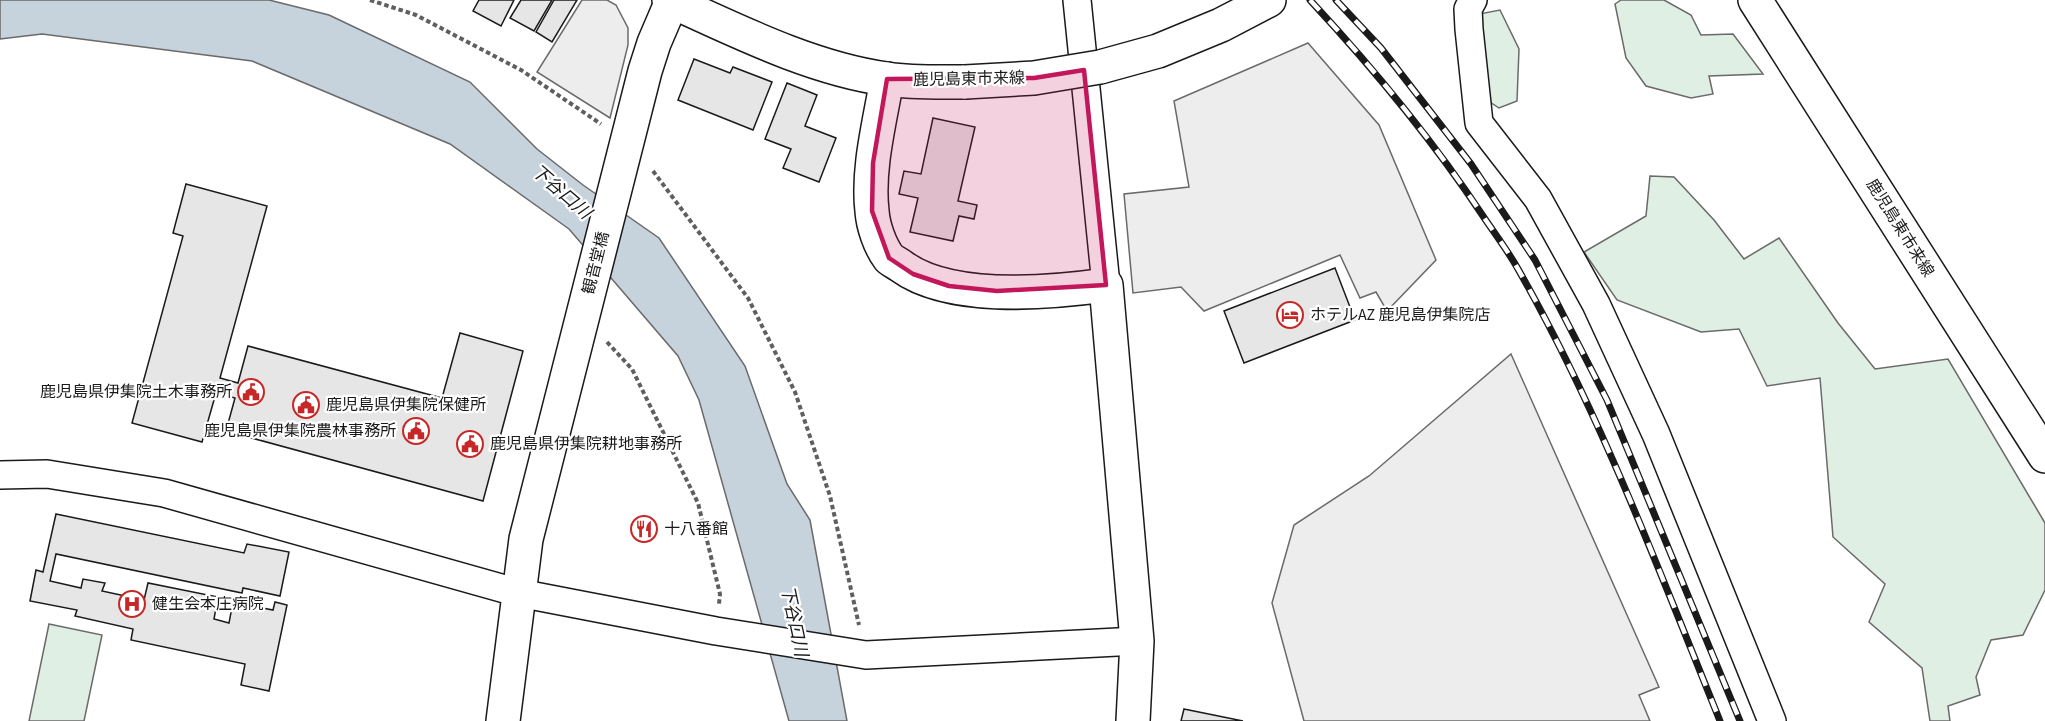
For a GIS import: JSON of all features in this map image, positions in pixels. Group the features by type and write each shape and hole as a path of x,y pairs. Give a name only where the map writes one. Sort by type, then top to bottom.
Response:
{"street":[{"path":"1077,0 1106,285 1137,640 1133,721"},
{"name":"鹿児島東市来線","path":"670,1 730,28 839,69 887,79 965,82 1034,78 1100,68 1158,51 1221,25 1269,0"},
{"path":"1473,0 1468,9 1479,123 1538,199 1596,304 1656,434 1772,721"},
{"name":"鹿児島東市来線","path":"1755,0 2045,456"},
{"name":"観音堂橋","path":"502,721 526,539 648,61 670,1"},
{"path":"887,79 873,163 872,211 877,234 889,258 913,274 949,286 1032,292 1065,291 1106,285"},
{"path":"0,475 47,474 164,493 519,593 729,633 859,654 1137,640"}],"path":[{"path":"370,0 416,15 521,70 626,146 649,166 748,298 795,392 830,496 859,654"},
{"path":"584,310 632,369 698,503 729,633"}],"highlighted area":[{"path":"1084,70 1106,285 997,291 949,286 913,274 889,258 872,211 873,163 887,79 1034,78"}],"green space":[{"path":"1621,0 1664,0 1691,15 1701,35 1733,34 1763,74 1709,76 1713,94 1691,98 1646,86 1626,58 1615,4"},
{"path":"1500,10 1519,49 1517,101 1499,108 1487,100 1479,14"},
{"path":"1650,176 1674,177 1714,220 1744,259 1779,238 1838,323 1875,369 1948,359 2045,523 2045,590 2023,635 1991,640 1976,677 1980,695 1948,706 1950,721 1930,721 1922,668 1869,622 1885,584 1833,537 1820,378 1767,386 1739,329 1701,332 1617,300 1584,252 1646,216"},
{"path":"49,624 102,635 84,721 29,721"}],"shaded area":[{"path":"582,0 607,0 616,5 628,28 628,45 610,118 537,72"},
{"path":"1308,43 1379,125 1436,260 1387,311 1376,292 1360,298 1340,255 1204,311 1181,287 1133,293 1124,194 1189,187 1174,101"},
{"path":"1511,354 1659,687 1639,695 1650,721 1304,721 1272,603 1294,525 1369,476"}],"water":[{"name":"下谷口川","path":"0,0 269,0 329,15 470,82 537,149 583,185 659,238 745,366 787,484 810,520 847,721 789,721 699,400 678,356 569,229 450,144 252,61 42,34 0,39"}],"building":[{"path":"479,0 514,0 501,26 473,11"},
{"path":"521,0 552,0 534,31 510,18"},
{"path":"554,0 577,0 552,42 536,32"},
{"path":"694,59 730,73 733,67 772,82 753,130 678,100"},
{"path":"787,83 817,95 805,126 836,138 819,182 783,168 791,149 765,139"},
{"path":"933,118 975,127 958,201 977,205 974,219 959,216 953,241 910,232 918,198 899,194 904,171 921,174"},
{"path":"186,184 267,206 220,378 238,383 248,346 442,398 460,333 523,351 483,501 226,431 235,398 216,393 202,442 132,423 183,236 173,233"},
{"name":"ホテルAZ 鹿児島伊集院店","path":"1335,268 1355,320 1244,363 1224,311"},
{"name":"健生会本庄病院","path":"56,514 244,553 247,544 289,552 280,596 243,588 242,593 56,554 50,581 81,588 83,579 105,583 102,591 144,600 148,583 218,597 214,619 229,623 233,602 273,610 275,602 287,605 269,691 241,685 245,664 131,640 133,629 75,616 77,610 30,601 36,570 43,572"},
{"path":"1184,709 1243,721 1181,721"}],"railway":[{"path":"1310,0 1379,78 1422,132 1464,187 1518,269 1548,323 1602,435 1720,721"},
{"path":"1336,0 1381,48 1471,164 1535,260 1607,400 1740,721"}],"place":[{"name":"ホテルAZ 鹿児島伊集院店","path":"1290,315"},
{"name":"鹿児島県伊集院土木事務所","path":"251,392"},
{"name":"鹿児島県伊集院保健所","path":"306,405"},
{"name":"鹿児島県伊集院農林事務所","path":"416,431"},
{"name":"鹿児島県伊集院耕地事務所","path":"470,444"},
{"name":"十八番館","path":"644,529"},
{"name":"健生会本庄病院","path":"132,604"}]}
